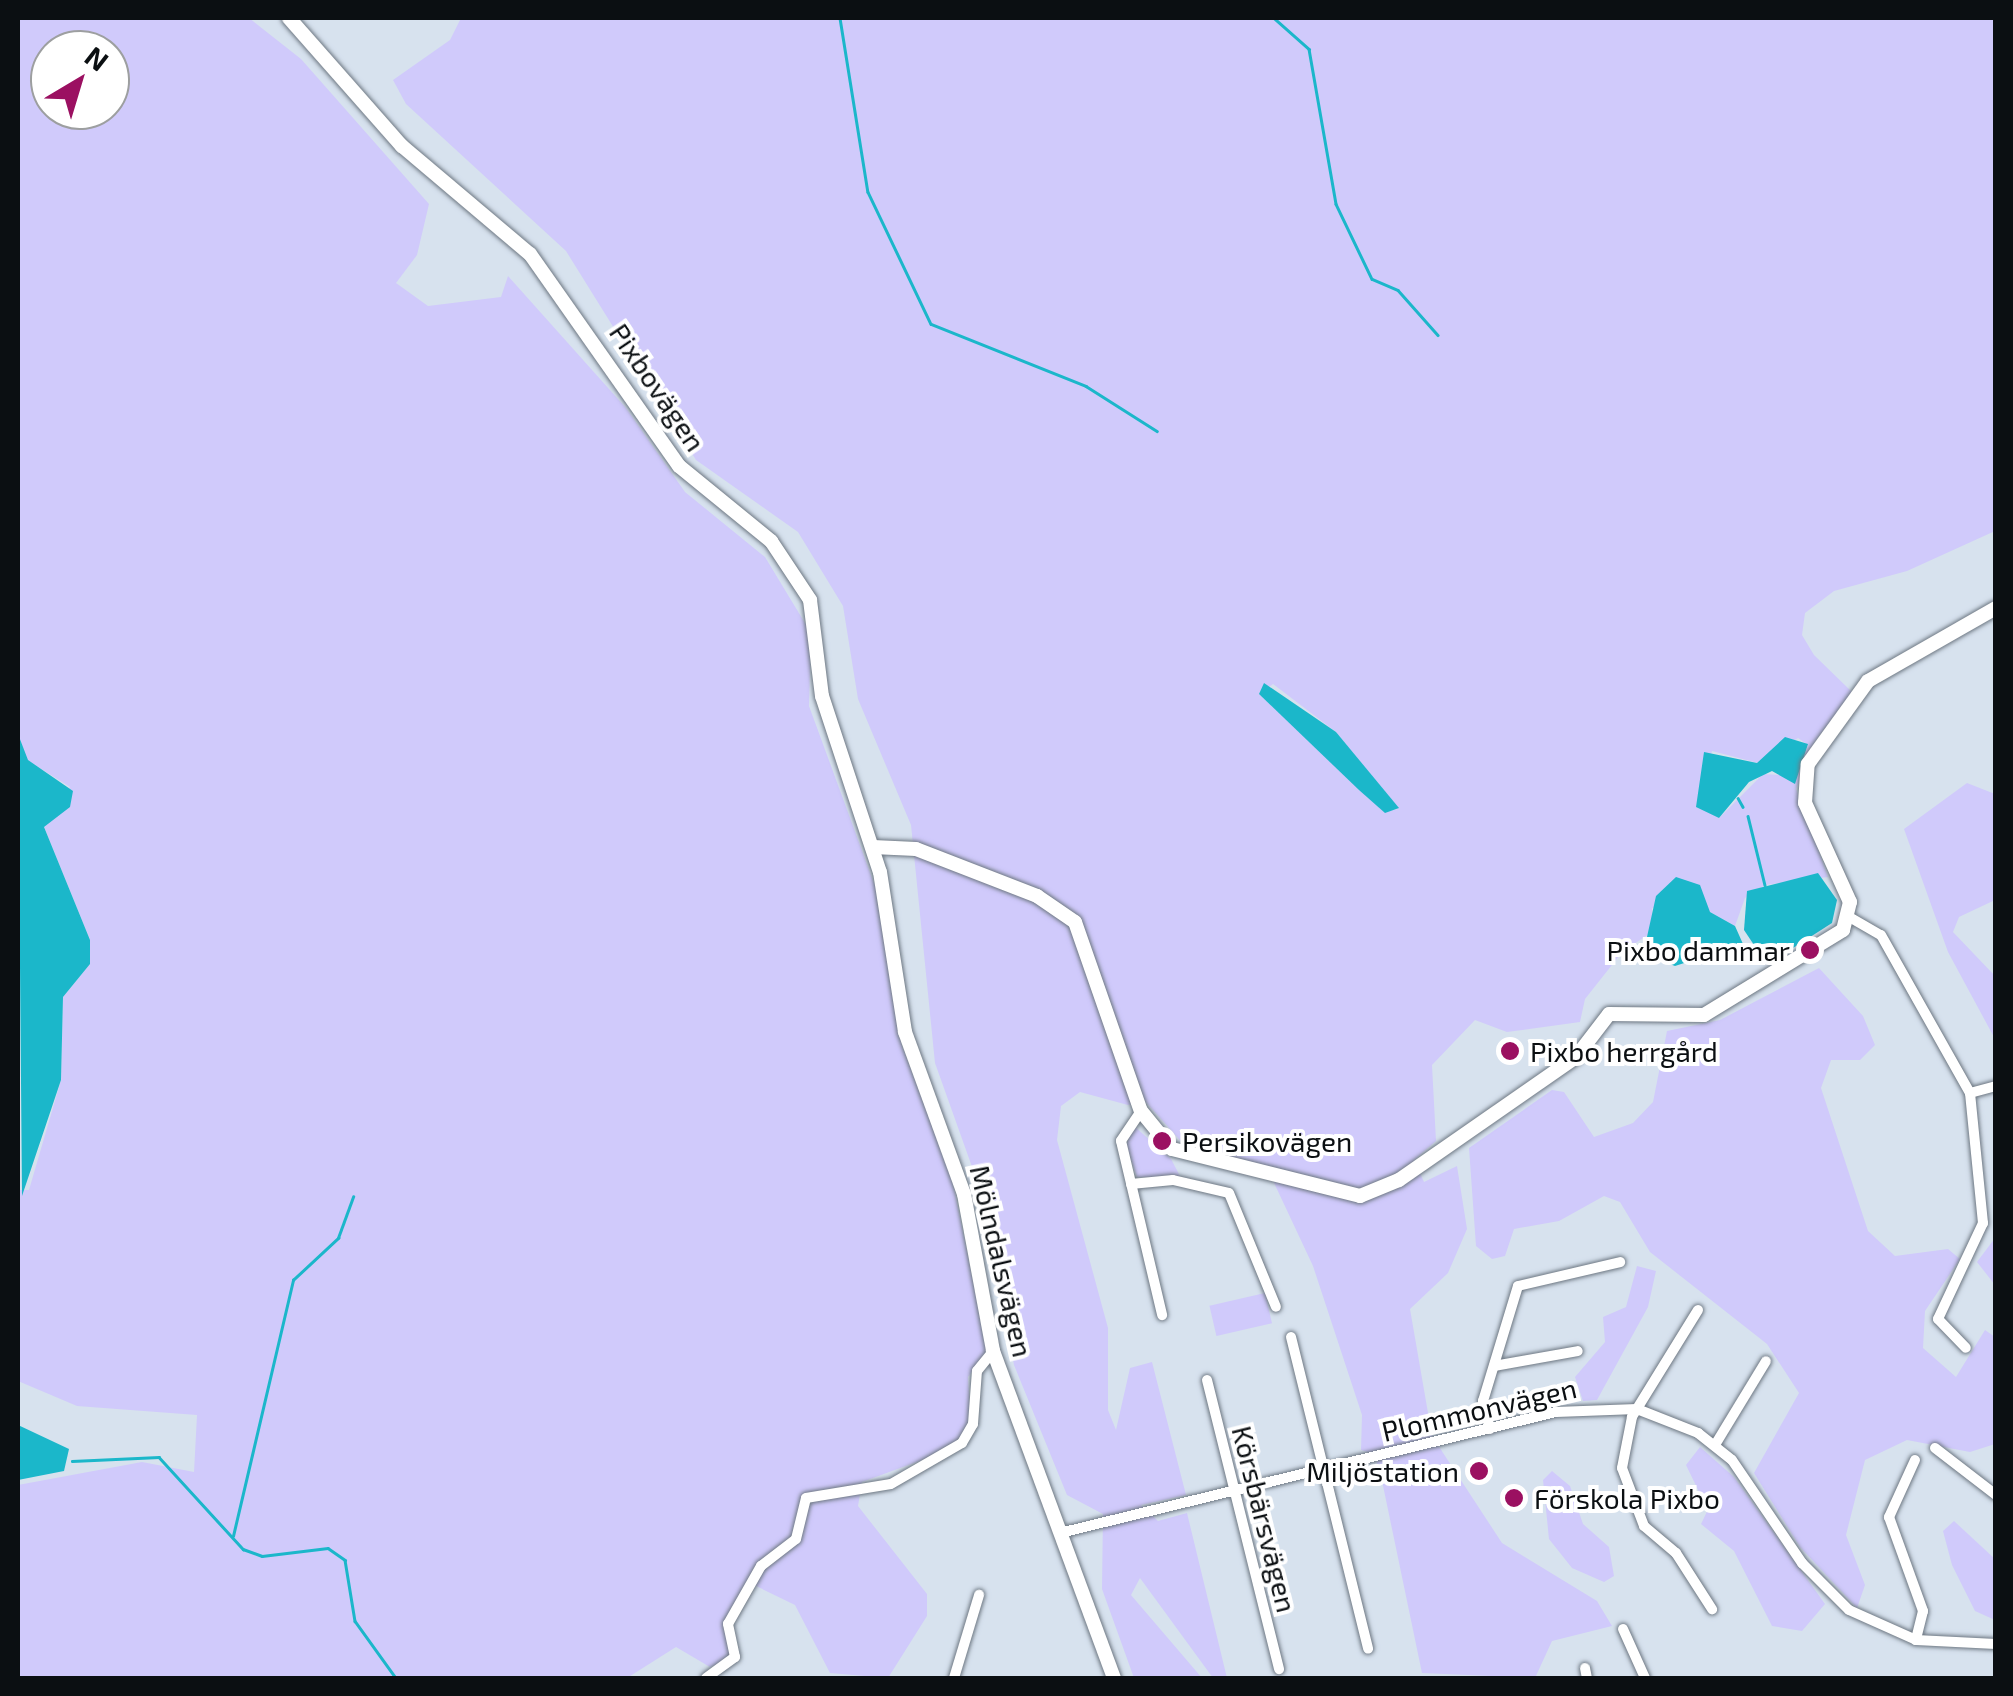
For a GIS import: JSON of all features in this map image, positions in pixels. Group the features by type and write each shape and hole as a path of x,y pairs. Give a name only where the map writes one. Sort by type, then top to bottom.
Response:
{"street":[{"name":"Pixbovägen","path":"288,18 402,146 530,254 679,466 785,560 815,616 822,696 873,846"},
{"path":"1966,1348 1938,1319 1984,1223 1970,1092 1881,935 1851,918 1805,802 1808,764 1868,680 1996,608"},
{"path":"873,846 916,850 1036,896 1075,922 1141,1111 1172,1149 1360,1196 1399,1180 1576,1057 1609,1014 1704,1016 1851,918"},
{"name":"Mölndalsvägen","path":"873,846 905,1032 964,1194 993,1351 1064,1532 1114,1678"},
{"path":"1970,1092 1996,1086"},
{"path":"1141,1111 1122,1133 1162,1315"},
{"path":"1131,1184 1172,1180 1228,1193 1276,1306"},
{"path":"1490,1429 1483,1400 1518,1286 1620,1262"},
{"path":"1698,1310 1637,1409 1624,1441 1626,1488 1644,1526 1676,1554 1712,1609"},
{"path":"1291,1337 1368,1649"},
{"path":"706,1678 735,1656 728,1624 761,1566 796,1540 806,1498 891,1484 962,1443 975,1418 977,1371 993,1351"},
{"path":"1494,1366 1578,1351"},
{"path":"1715,1445 1766,1360"},
{"name":"Körsbärsvägen","path":"1207,1380 1278,1669"},
{"name":"Plommonvägen","path":"1064,1532 1587,1406 1637,1409 1715,1445 1826,1590 1874,1626 1916,1640 1996,1644"},
{"path":"1934,1448 1996,1495"},
{"path":"1915,1460 1890,1517 1923,1611 1916,1640"},
{"path":"954,1678 979,1595"},
{"path":"1623,1629 1645,1678"}],"shaded area":[{"path":"18,18 249,18 301,59 429,204 417,255 396,283 428,306 501,297 508,276 626,408 685,492 765,557 811,633 809,706 875,886 902,1046 951,1174 987,1350 968,1377 971,1423 952,1449 862,1482 858,1506 927,1594 927,1616 888,1678 830,1673 795,1605 752,1584 731,1626 730,1659 710,1667 676,1647 627,1678 18,1678 18,1485 142,1462 194,1472 197,1415 77,1406 18,1381 18,1190 29,1190 61,1080 63,997 90,964 90,940 44,827 70,787 27,760 18,734"},
{"path":"461,18 1995,18 1995,531 1907,571 1834,591 1805,613 1802,635 1814,655 1853,693 1815,741 1796,789 1828,877 1765,885 1745,898 1735,926 1710,912 1652,908 1654,931 1623,951 1585,999 1580,1022 1507,1032 1475,1020 1432,1065 1436,1141 1414,1160 1424,1182 1457,1166 1467,1229 1448,1273 1410,1309 1432,1436 1502,1543 1597,1601 1612,1626 1552,1641 1535,1678 1422,1673 1381,1476 1374,1454 1361,1450 1362,1415 1313,1266 1268,1170 1186,1147 1144,1100 1128,1105 1080,1092 1061,1106 1057,1140 1108,1328 1108,1410 1116,1430 1130,1368 1152,1362 1186,1495 1141,1505 1158,1521 1187,1513 1227,1678 1213,1678 1140,1578 1131,1595 1202,1678 1134,1678 1102,1589 1103,1514 1067,1495 1014,1365 981,1192 935,1063 911,825 858,699 843,606 798,532 696,460 566,251 406,104 393,80 450,40","holes":["1273,684 1336,732 1398,809 1385,812 1259,694","1798,738 1808,745 1797,776 1763,774 1719,818 1699,800 1712,751 1758,763"]},
{"path":"1967,783 1995,794 1995,900 1959,917 1953,932 1995,976 1995,1039 1948,952 1904,829"},
{"path":"1819,968 1863,1016 1875,1045 1860,1060 1831,1060 1821,1088 1868,1231 1895,1256 1948,1249 1960,1259 1925,1311 1923,1348 1956,1377 1985,1330 1995,1337 1995,1444 1970,1452 1907,1440 1865,1460 1846,1535 1865,1585 1857,1608 1800,1547 1754,1473 1799,1393 1767,1344 1650,1252 1620,1202 1604,1196 1559,1221 1514,1229 1505,1256 1492,1259 1476,1246 1469,1148 1552,1090 1564,1092 1594,1137 1633,1123 1653,1102 1667,1031 1720,1020"},
{"path":"1134,1126 1171,1159 1181,1178 1137,1177 1126,1145"},
{"path":"1995,1238 1995,1285 1977,1262"},
{"path":"1637,1266 1656,1271 1648,1307 1597,1400 1583,1401 1575,1377 1605,1342 1603,1317 1626,1307"},
{"path":"1265,1293 1272,1323 1216,1336 1209,1306"},
{"path":"1700,1447 1734,1477 1825,1604 1802,1631 1772,1626 1734,1551 1701,1524 1714,1497 1703,1500 1686,1465"},
{"path":"1552,1471 1570,1486 1583,1524 1609,1547 1614,1576 1604,1582 1572,1568 1549,1539 1543,1480"},
{"path":"1954,1521 1995,1559 1995,1620 1975,1611 1952,1565 1943,1531"}],"water":[{"path":"1264,683 1336,732 1399,808 1385,813 1359,790 1259,694"},
{"path":"18,734 28,760 73,791 70,807 44,827 90,940 90,964 63,997 61,1080 22,1196"},
{"path":"1785,737 1808,744 1795,784 1772,771 1749,782 1719,818 1696,807 1704,752 1757,763"},
{"path":"1818,873 1837,900 1832,923 1790,950 1756,948 1744,930 1747,891"},
{"path":"1676,877 1700,885 1710,912 1735,926 1743,944 1675,966 1654,958 1645,946 1656,896"},
{"path":"18,1425 69,1449 64,1471 18,1480"}],"waterway":[{"path":"840,18 868,192 931,324 1086,386 1157,431"},
{"path":"1274,18 1309,49 1336,204 1372,279 1398,290 1438,335"},
{"path":"1738,798 1743,807"},
{"path":"1748,816 1765,885"},
{"path":"233,1536 293,1280 338,1238 353,1197"},
{"path":"72,1461 159,1457 243,1549 262,1556 328,1548 345,1560 355,1621 396,1678"}],"place":[{"name":"Pixbo dammar","path":"1810,950"},
{"name":"Pixbo herrgård","path":"1510,1051"},
{"name":"Persikovägen","path":"1162,1141"},
{"name":"Miljöstation","path":"1479,1471"},
{"name":"Förskola Pixbo","path":"1514,1498"}]}
